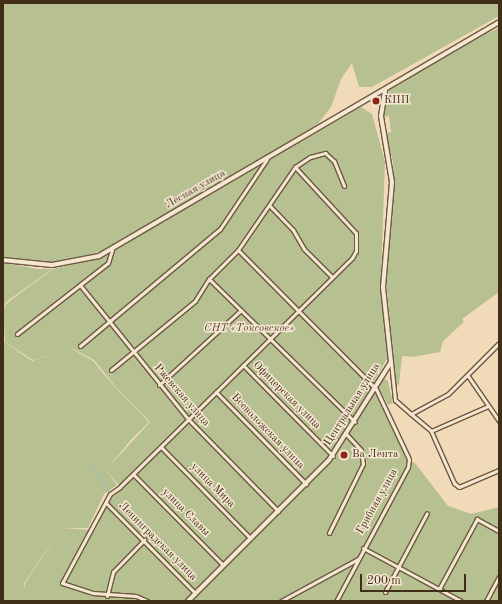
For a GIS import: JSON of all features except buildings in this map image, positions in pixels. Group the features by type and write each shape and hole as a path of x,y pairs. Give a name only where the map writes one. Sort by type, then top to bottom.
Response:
{"street":[{"name":"Лесная улица","path":"3,260 32,265 64,264 84,261 112,250 385,90 430,60 499,22"},
{"name":"Центральная улица","path":"188,601 333,456 376,389 391,362 383,288 392,182 381,116 385,90"},
{"path":"112,370 190,306 209,279 238,250 295,167 310,157 325,153 334,160 344,186"},
{"path":"80,346 220,229 267,159"},
{"path":"147,601 107,596 83,591 62,583 110,494 161,447 352,258 356,251 356,233 295,167"},
{"path":"269,205 293,230 304,249 332,277"},
{"path":"17,334 108,263 112,250"},
{"path":"238,250 376,389"},
{"path":"209,279 355,422"},
{"name":"Ржевская улица","path":"80,285 159,385 188,419 278,511"},
{"path":"159,385 240,310"},
{"path":"411,414 438,401 468,376 499,343"},
{"path":"391,362 395,400 431,431 454,483 459,487 499,470"},
{"name":"Офицерская улица","path":"243,365 333,456"},
{"path":"468,376 499,421"},
{"name":"Грибная улица","path":"336,601 363,548 410,463 376,389"},
{"name":"Всеволожская улица","path":"216,392 306,484"},
{"path":"431,431 488,406"},
{"path":"328,533 363,464 361,450 347,435"},
{"name":"улица Мира","path":"161,447 250,538"},
{"name":"улица Славы","path":"133,474 223,565"},
{"name":"Ленинградская улица","path":"106,503 195,593"},
{"path":"385,592 397,566 427,513"},
{"path":"439,589 477,519 499,531"},
{"path":"107,596 114,572 144,540"},
{"path":"363,548 461,601"},
{"path":"281,601 358,559"},
{"path":"486,601 499,577"}],"green space":[{"path":"3,3 499,3 499,16 372,87 359,87 352,63 341,79 331,107 318,124 111,248 69,261 33,263 3,258"},
{"path":"499,28 499,292 462,319 464,322 443,341 440,352 413,357 402,356 399,385 396,384 386,279 394,181 393,162 386,133 391,132 389,116 383,117 389,90 477,37"},
{"name":"СНТ «Токсовское»","path":"361,107 372,114 385,162 381,278 389,355 370,389 379,398 407,460 415,463 448,506 471,514 499,507 499,601 3,601 3,341 32,361 58,352 33,360 5,342 3,310 7,303 53,269 95,259 113,251","holes":["70,348 94,360 115,386 150,422 106,470 130,441 149,422 114,386 93,361","106,470 122,489 109,500 95,530 62,528 88,528 104,494 117,485","62,528 25,583 25,589 24,583"]},
{"path":"3,263 39,269 52,269 6,302 3,308"},
{"path":"384,378 388,381 393,403 388,405 378,387"}],"waterway":[{"path":"93,467 109,493"}],"place":[{"name":"КПП","path":"376,101"},
{"name":"Ва Лента","path":"344,455"}]}
